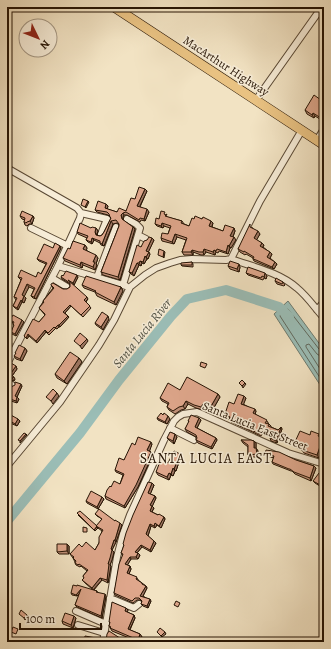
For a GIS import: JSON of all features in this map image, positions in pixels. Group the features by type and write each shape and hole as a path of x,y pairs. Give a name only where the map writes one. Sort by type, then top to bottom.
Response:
{"highway":[{"name":"MacArthur Highway","path":"114,7 320,142"}],"street":[{"path":"256,100 322,7"},
{"path":"320,142 324,129"},
{"path":"231,259 260,201 302,130"},
{"path":"7,168 77,208 81,213 106,219 101,234"},
{"path":"7,364 68,246 81,213"},
{"path":"122,285 140,228 127,219"},
{"path":"96,277 116,227"},
{"path":"31,228 68,246"},
{"path":"138,235 146,239"},
{"path":"7,466 60,402 114,320 130,287 156,268 170,263 187,260 231,259 272,273 298,288 324,318"},
{"path":"58,266 130,287"},
{"path":"52,278 67,287"},
{"path":"317,310 324,302"},
{"name":"Santa Lucia East Street","path":"103,642 117,557 123,534 158,453 170,428 178,417 183,414 197,412 288,454 324,464"},
{"path":"170,428 194,440"},
{"path":"110,598 134,608 139,604"},
{"path":"76,611 106,624"},
{"path":"78,626 104,633"}],"water":[{"path":"288,301 324,350 324,391 274,314"}],"building":[{"path":"314,95 324,102 324,112 321,118 313,113 312,115 305,110"},
{"path":"139,187 145,189 137,206 147,209 144,219 140,218 139,220 126,212 121,215 122,219 133,227 118,277 101,272 119,224 116,220 111,221 102,244 100,241 92,238 91,242 86,240 88,236 77,232 80,223 91,228 96,228 96,235 102,235 111,218 107,212 95,210 98,201 106,204 105,208 117,212 119,208 126,211 131,198 135,199"},
{"path":"83,199 88,201 85,207 81,205"},
{"path":"22,211 33,216 30,221 26,223 24,222 25,218 20,216"},
{"path":"161,211 165,212 165,216 182,221 181,223 189,226 192,218 194,219 195,216 202,219 203,217 211,221 209,226 223,231 225,225 234,228 230,236 234,237 229,246 228,245 226,252 217,249 213,252 204,249 203,252 192,250 191,252 182,252 187,238 175,234 172,242 161,238 162,233 168,234 171,226 162,223 161,226 155,224 156,218 159,219"},
{"path":"250,224 250,227 258,231 254,238 262,243 260,246 270,252 267,257 275,262 272,267 253,259 254,257 238,249"},
{"path":"149,237 152,238 146,251 149,252 146,257 145,256 143,262 140,261 137,263 132,273 129,272 137,245 141,247 144,241"},
{"path":"73,241 85,245 83,249 96,255 93,262 95,262 93,267 81,262 80,265 63,258 68,248 70,249"},
{"path":"55,243 60,246 34,297 31,296 35,288 27,284 22,295 24,296 22,301 21,300 17,308 13,306 17,298 14,297 22,278 18,277 21,270 36,277 38,272 41,274 47,263 37,259 44,244 53,248"},
{"path":"159,249 164,251 163,257 158,255"},
{"path":"230,261 239,264 237,269 228,266"},
{"path":"192,262 192,265 181,265 181,263"},
{"path":"248,267 265,273 264,277 262,276 261,278 246,273"},
{"path":"66,271 77,275 73,283 68,280 87,297 84,300 90,306 81,315 70,305 63,312 68,316 55,328 54,327 48,333 45,330 36,341 28,334 26,338 24,336 33,319 39,322 45,315 39,308 54,288 51,284 53,283 63,289 70,287 70,283 61,277"},
{"path":"86,276 121,287 114,302 95,292 96,291 82,285"},
{"path":"276,278 283,282 282,284 275,281"},
{"path":"102,312 108,316 101,327 95,323"},
{"path":"13,315 22,320 15,334 11,332 14,322 10,320"},
{"path":"80,333 87,339 80,346 74,341"},
{"path":"7,340 11,342 7,349"},
{"path":"19,345 25,348 20,359 14,356"},
{"path":"70,352 79,358 64,381 55,374"},
{"path":"201,362 207,364 205,368 200,366"},
{"path":"11,363 16,366 11,373 7,371 7,369"},
{"path":"8,373 14,377 12,378 7,376"},
{"path":"187,377 218,394 210,408 203,404 201,407 186,401 183,406 173,411 167,407 169,403 160,398 168,383 180,390"},
{"path":"242,380 245,383 242,386 239,383"},
{"path":"15,382 21,384 15,396 17,397 16,401 10,399 8,404 7,386 11,387 15,385"},
{"path":"53,389 57,393 51,401 46,397"},
{"path":"238,394 244,396 241,404 255,409 253,413 267,420 265,423 269,424 268,426 278,430 281,427 276,441 270,438 272,436 260,432 260,434 229,420 230,417 225,414 229,402 234,404"},
{"path":"161,413 168,416 165,422 157,418"},
{"path":"9,414 18,419 15,424 7,419"},
{"path":"191,415 199,418 195,427 216,438 211,447 196,440 196,435 185,429"},
{"path":"300,431 310,435 311,431 319,434 318,436 323,438 317,455 302,450 304,448 294,444"},
{"path":"170,432 175,434 173,441 167,438"},
{"path":"24,433 26,434 20,441 18,440"},
{"path":"138,437 151,442 147,450 151,452 136,485 124,506 105,496 107,490 110,486 111,487 114,481 120,484 124,474 115,470 119,458 124,460 132,443 135,445"},
{"path":"241,440 254,441 254,448 256,448 257,454 248,455 248,445"},
{"path":"266,450 279,452 314,466 310,478 272,462 274,456 265,454"},
{"path":"174,451 180,454 171,474 169,473 167,477 156,472 161,459 168,463"},
{"path":"322,469 324,469 324,485 323,484 322,486 313,481 319,473 321,474"},
{"path":"148,482 152,483 148,493 155,496 150,505 152,506 150,511 164,517 159,526 155,523 154,526 150,524 146,534 154,541 150,550 141,545 135,552 138,553 136,557 130,557 125,564 130,566 127,573 137,577 136,579 146,586 140,596 150,599 147,606 141,604 142,601 139,598 135,598 132,601 114,593 126,533"},
{"path":"91,491 102,497 97,507 86,501"},
{"path":"99,509 120,523 111,549 107,580 100,578 92,588 82,580 84,578 83,576 88,570 75,563 76,561 73,558 74,557 70,554 79,544 82,547 86,542 95,550 103,530 96,526 102,519 95,514"},
{"path":"80,511 97,526 94,530 77,513"},
{"path":"83,527 87,528 87,532 83,532"},
{"path":"57,544 67,544 67,551 57,552"},
{"path":"73,585 105,594 101,616 75,605 81,589 76,595 71,593"},
{"path":"176,601 180,603 178,607 174,605"},
{"path":"112,602 126,608 125,611 134,615 128,629 140,634 138,640 110,628 109,622"},
{"path":"21,610 27,615 24,618 19,614"},
{"path":"65,613 74,616 71,625 62,621"},
{"path":"13,627 18,629 16,634 11,632"},
{"path":"160,628 165,632 161,636 157,632"},
{"path":"109,631 126,642 106,641"},
{"path":"85,636 96,638 95,642 81,642 84,641"},
{"path":"47,638 54,642 45,642"}],"waterway":[{"name":"Santa Lucia River","path":"7,521 80,433 119,380 171,316 187,299 226,290 279,307 289,317"}],"district":[{"name":"SANTA LUCIA EAST","path":"206,458"}]}
